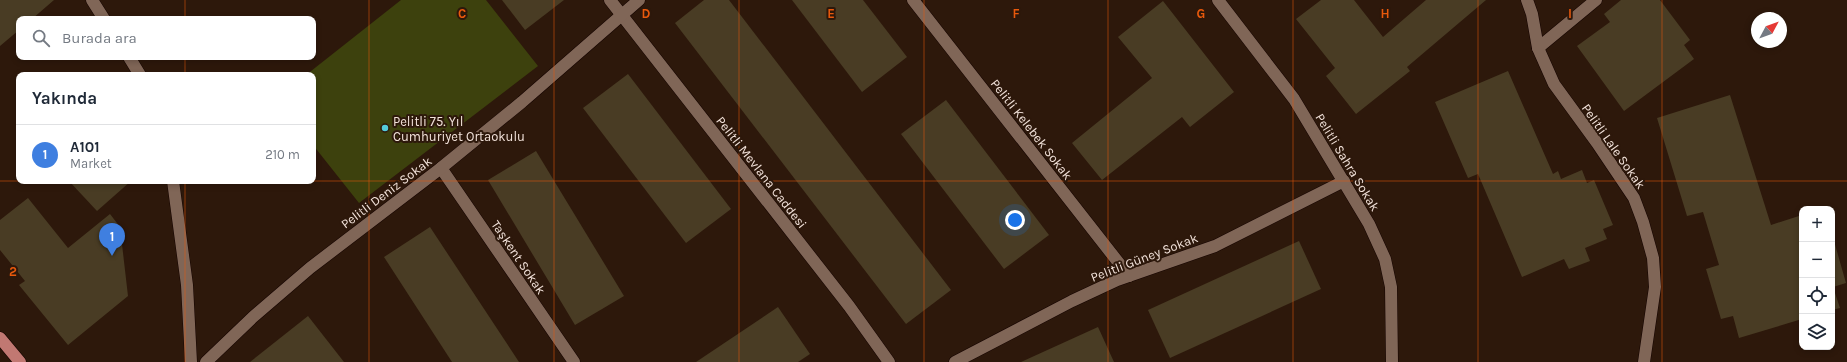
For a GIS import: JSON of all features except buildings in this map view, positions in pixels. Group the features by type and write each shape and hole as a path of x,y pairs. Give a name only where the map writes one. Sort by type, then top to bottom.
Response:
{"main road":[{"path":"0,338 20,362"}],"street":[{"path":"92,0 102,16"},
{"name":"Pelitli Mevlana Caddesi","path":"610,0 849,306 889,362"},
{"name":"Pelitli Deniz Sokak","path":"206,362 253,317 310,268 441,168 522,102 639,0"},
{"name":"Pelitli Sahra Sokak","path":"1218,0 1294,99 1369,224 1385,259 1391,287 1392,362"},
{"name":"Pelitli Lale Sokak","path":"1527,0 1532,14 1538,48 1554,84 1597,143 1634,198 1636,204 1652,258 1655,288 1644,362"},
{"path":"1538,48 1596,0"},
{"name":"Pelitli Kelebek Sokak","path":"916,1 1129,276"},
{"path":"131,60 138,72"},
{"name":"Taşkent Sokak","path":"441,168 574,362"},
{"name":"Pelitli Güney Sokak","path":"955,362 1072,301 1129,276 1215,246 1344,181"},
{"path":"173,184 187,285 191,362"}],"green space":[{"path":"401,0 486,0 538,66 359,203 316,149 316,72 310,72"}],"place":[{"name":"Pelitli 75. Yıl Cumhuriyet Ortaokulu","path":"385,128"},
{"name":"A101","path":"112,256"}]}
